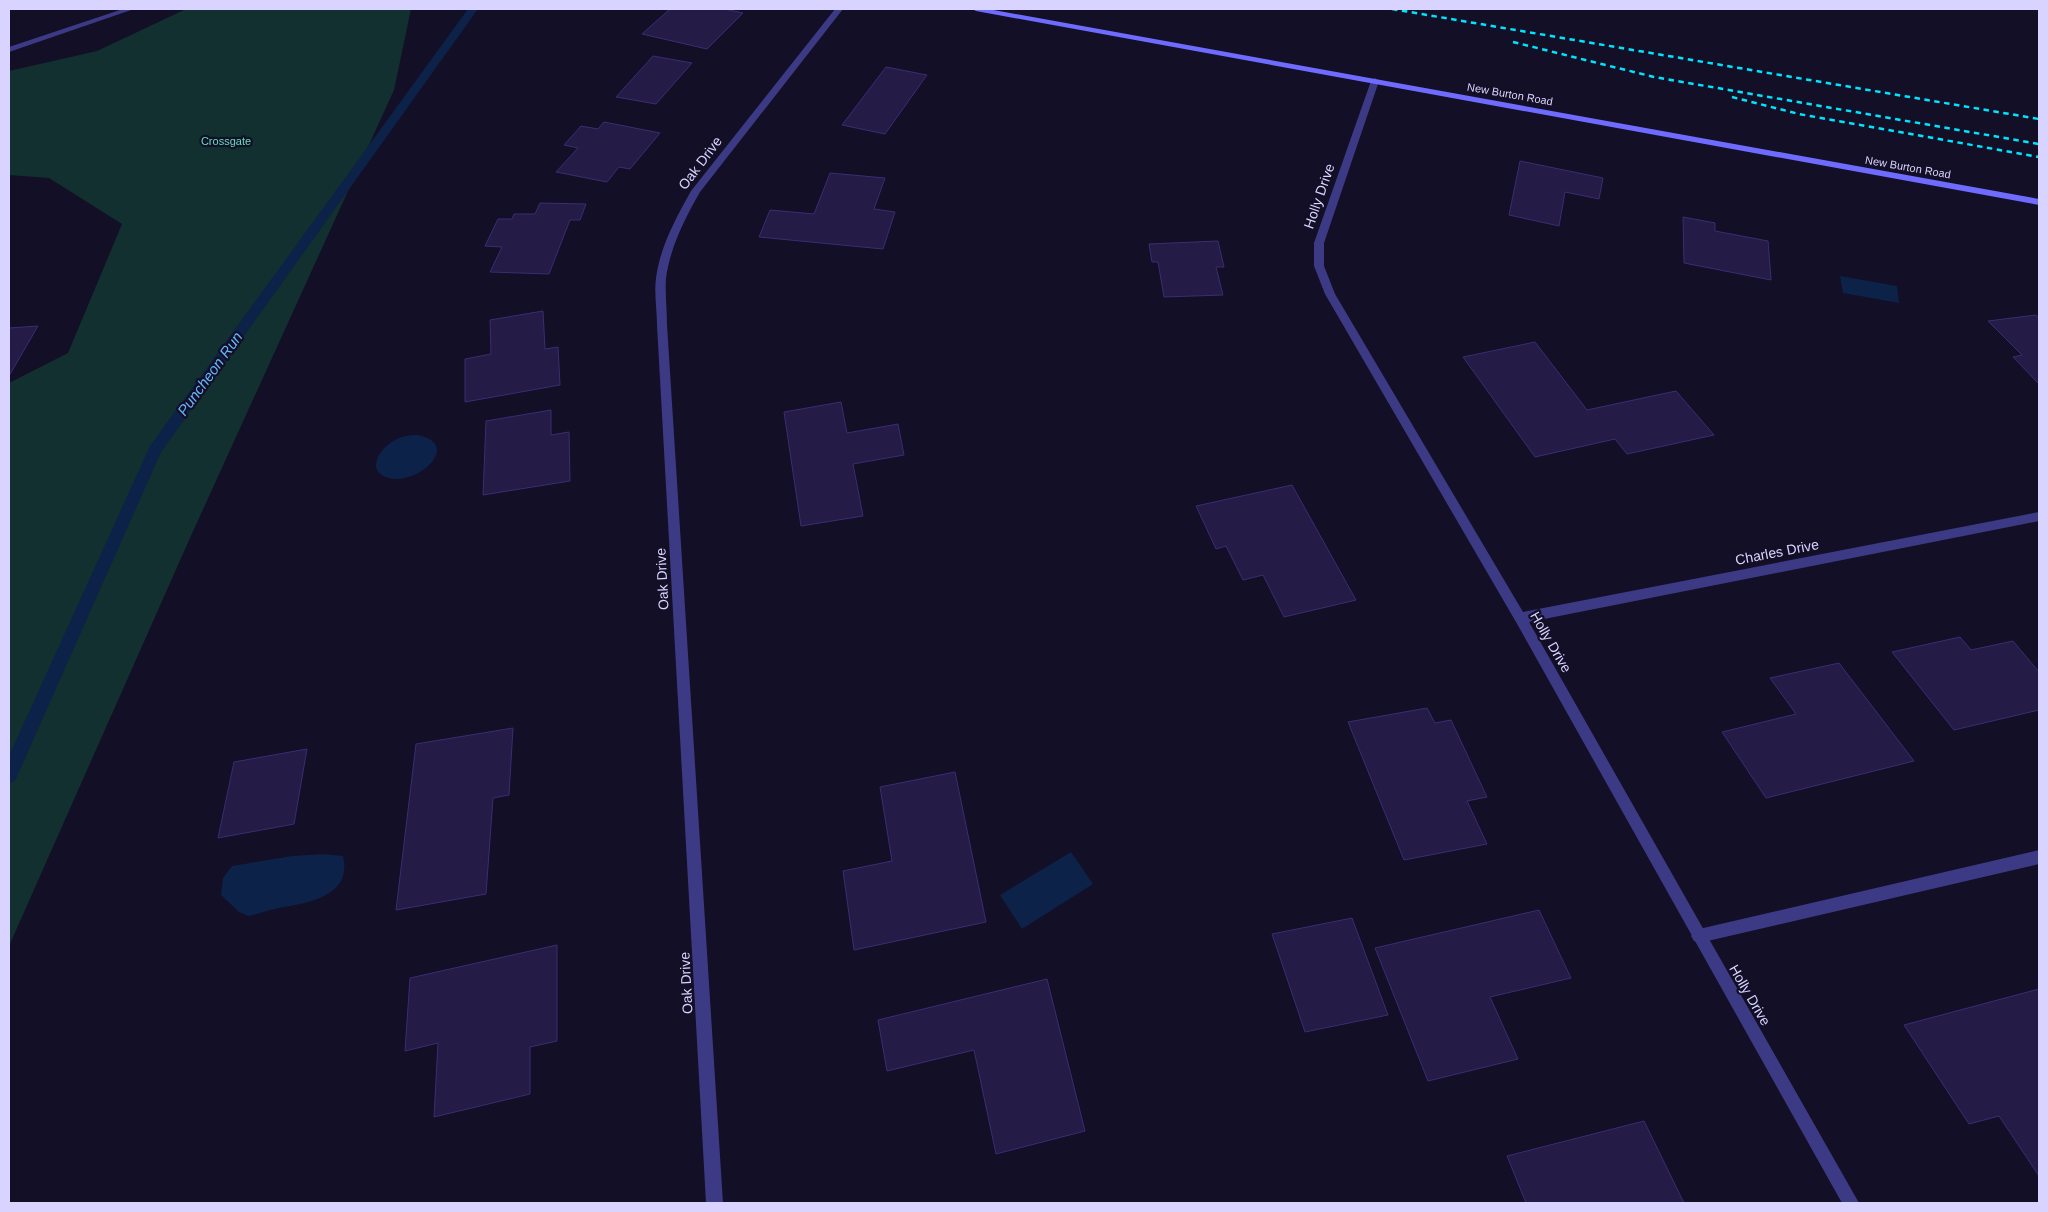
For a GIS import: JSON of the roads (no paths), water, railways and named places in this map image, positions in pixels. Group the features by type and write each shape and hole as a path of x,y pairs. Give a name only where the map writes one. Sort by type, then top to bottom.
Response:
{"street":[{"path":"9,50 130,9"},
{"name":"Oak Drive","path":"714,1203 662,325 662,280 665,257 672,236 696,192 839,9"},
{"name":"New Burton Road","path":"976,9 2039,202"},
{"name":"Holly Drive","path":"1375,81 1319,243 1318,266 1330,294 1520,618 1851,1203"},
{"name":"Charles Drive","path":"1520,618 2039,516"},
{"path":"1699,936 2039,857"}],"water":[{"path":"1840,276 1897,286 1899,303 1843,293"},
{"path":"417,435 430,439 436,446 436,454 423,470 401,479 389,478 377,471 377,459 389,443 400,438"},
{"path":"1071,852 1093,884 1022,929 1000,895"},
{"path":"324,854 343,856 344,870 341,881 335,889 325,896 302,904 248,916 239,912 221,895 223,878 232,866 292,856"}],"waterway":[{"name":"Puncheon Run","path":"9,775 155,450 473,9"}],"railway":[{"path":"1392,9 2039,119"},
{"path":"1513,42 1654,77 2039,144"},
{"path":"1732,97 1799,114 2039,157"}],"park label":[{"name":"Crossgate","path":"226,141"}]}
